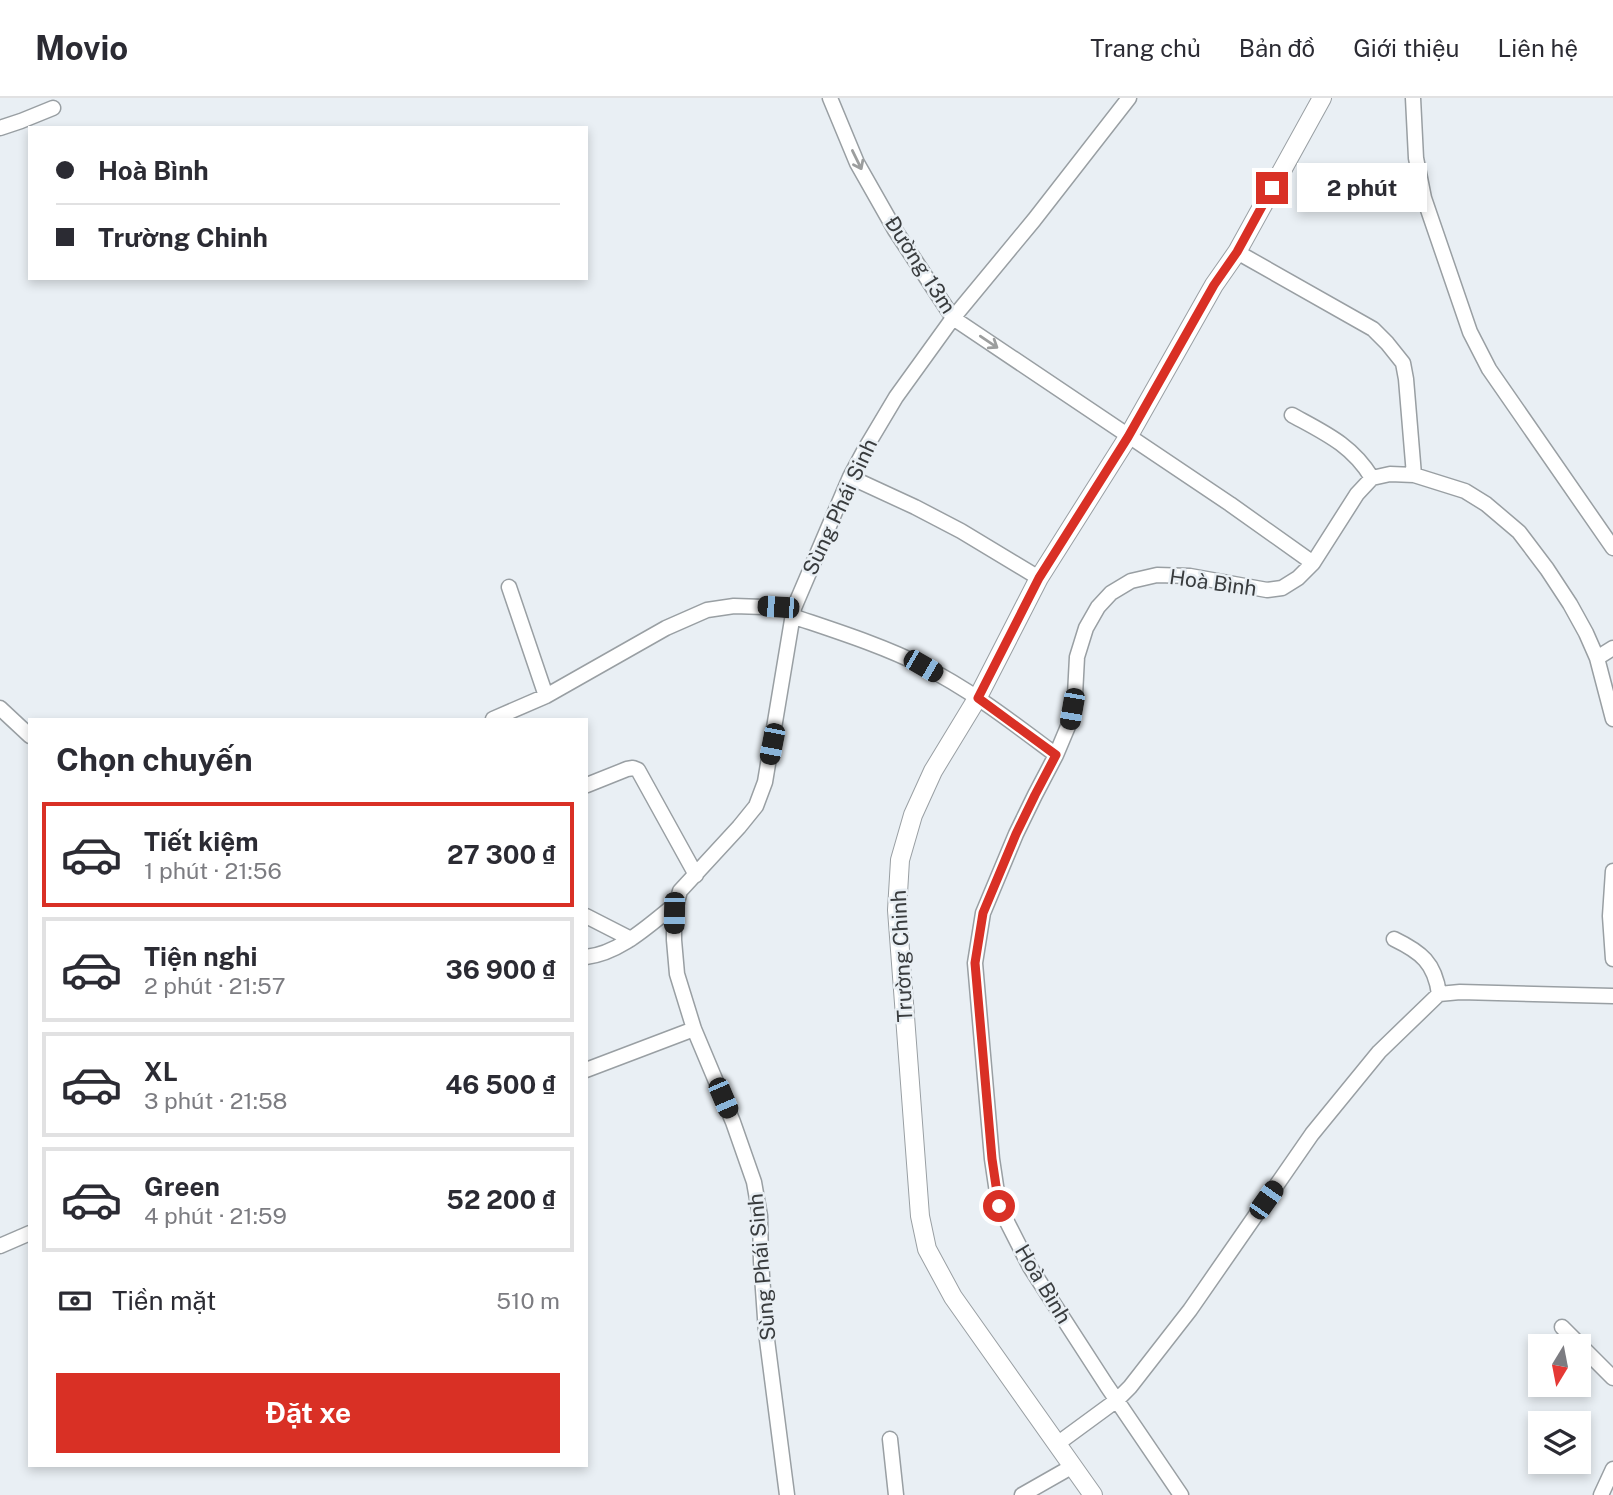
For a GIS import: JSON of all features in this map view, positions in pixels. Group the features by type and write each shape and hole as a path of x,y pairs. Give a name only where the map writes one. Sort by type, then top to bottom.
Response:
{"street":[{"name":"Đường 13m","path":"830,98 857,163 895,230 953,318 1313,563"},
{"name":"Sùng Phái Sinh","path":"787,1495 766,1332 760,1216 754,1182 733,1122 694,1029 677,974 674,913 680,891 756,806 768,769 793,612 850,477 896,397 953,318 1129,98"},
{"name":"Trường Chinh","path":"1093,1495 953,1297 927,1249 920,1216 897,910 900,860 913,814 933,771 978,698 1039,578 1128,437 1214,285 1237,252 1322,98"},
{"path":"1413,98 1416,158 1424,198 1470,332 1489,369 1613,548"},
{"path":"0,128 53,108"},
{"path":"1237,252 1373,329 1403,363 1414,475"},
{"path":"1292,415 1343,445 1363,464 1372,478 1390,474 1414,475 1465,491 1486,504 1519,532 1547,569 1586,633 1597,658 1613,719"},
{"path":"850,477 961,531 1039,578"},
{"name":"Hoà Bình","path":"1181,1495 1030,1267 999,1206 992,1159 975,963 983,913 1016,834 1069,724 1075,695 1077,657 1086,628 1098,607 1111,593 1131,581 1157,575 1190,576 1267,590 1282,588 1298,578 1313,563 1357,494 1372,478"},
{"path":"509,587 546,696"},
{"path":"495,718 546,696 666,628 707,610 734,606 793,612 923,666 978,698 1056,755"},
{"path":"1597,658 1613,648"},
{"path":"0,708 28,734"},
{"path":"588,785 627,769 638,770 696,875"},
{"path":"1613,871 1610,916 1613,960"},
{"path":"588,957 600,956 631,939 677,903"},
{"path":"588,917 631,939"},
{"path":"1394,939 1412,948 1430,964 1438,982 1439,995"},
{"path":"1058,1444 1130,1387 1190,1310 1312,1134 1379,1052 1439,995 1460,992 1613,996"},
{"path":"588,1069 694,1029"},
{"path":"0,1245 28,1234"},
{"path":"1562,1327 1613,1378"},
{"path":"890,1439 896,1495"},
{"path":"1022,1495 1073,1466"},
{"path":"1601,1495 1613,1469"}],"route":[{"path":"999,1206 992,1159 975,963 983,913 1016,834 1056,755 978,698 1039,578 1128,437 1272,188"}]}
